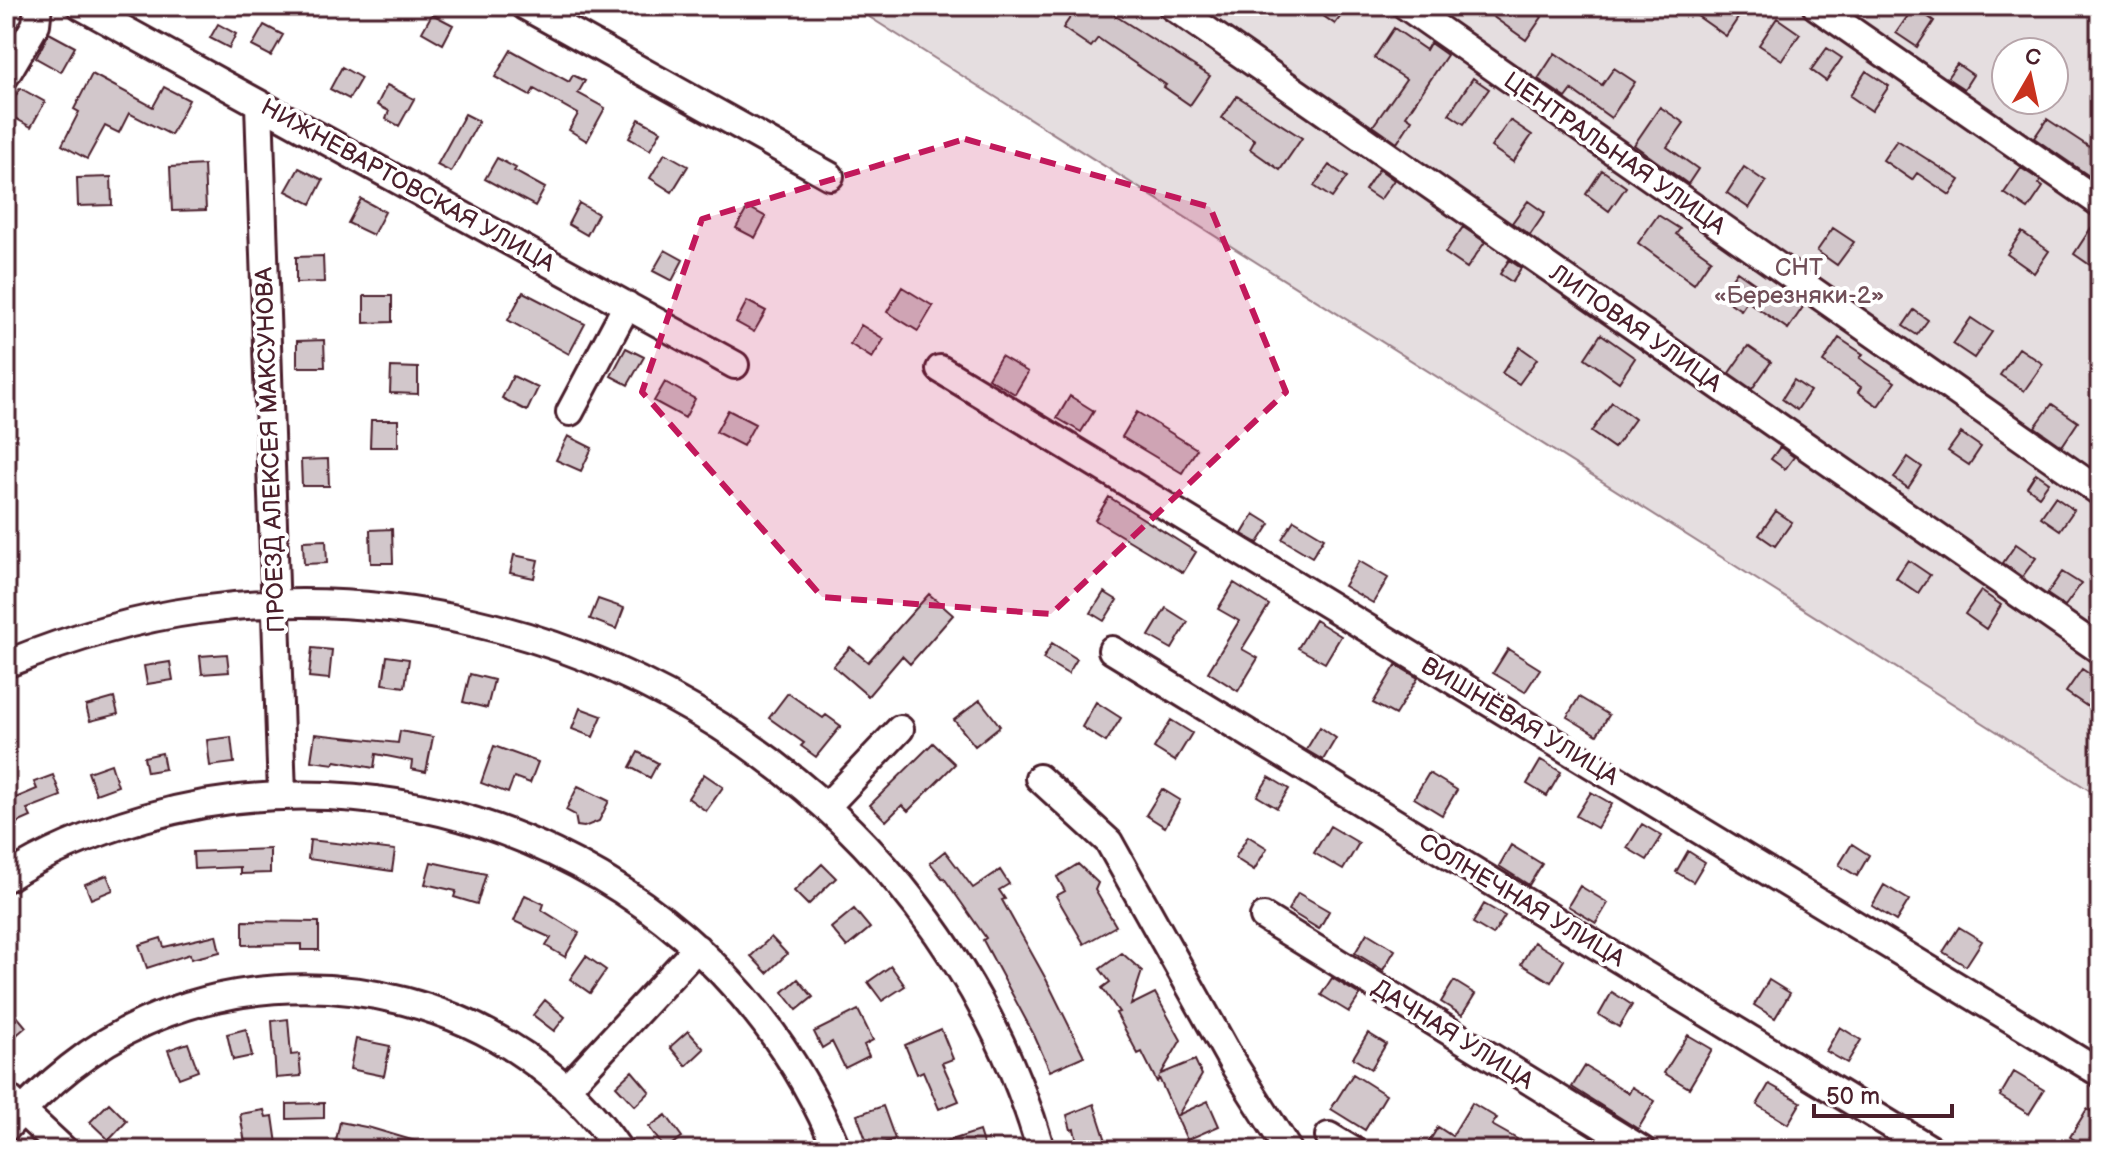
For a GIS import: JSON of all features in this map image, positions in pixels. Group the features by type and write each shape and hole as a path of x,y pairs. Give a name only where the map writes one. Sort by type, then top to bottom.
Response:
{"street":[{"path":"6,75 36,24 38,6"},
{"name":"НИЖНЕВАРТОВСКАЯ УЛИЦА","path":"81,6 735,365"},
{"path":"525,6 830,176"},
{"name":"ЛИПОВАЯ УЛИЦА","path":"1172,6 2100,650"},
{"name":"ЦЕНТРАЛЬНАЯ УЛИЦА","path":"1406,6 2100,492"},
{"path":"1816,6 2100,203"},
{"name":"ПРОЕЗД АЛЕКСЕЯ МАКСУНОВА","path":"259,104 282,795"},
{"path":"570,412 627,305"},
{"name":"ВИШНЁВАЯ УЛИЦА","path":"940,369 2100,1073"},
{"path":"6,664 52,645 125,624 199,610 275,603 350,604 425,612 499,628 571,650 641,680 707,716 769,759 827,806 899,884 928,920 969,983 1004,1050 1033,1120 1041,1150"},
{"name":"СОЛНЕЧНАЯ УЛИЦА","path":"1112,650 1932,1150"},
{"path":"827,806 900,729"},
{"path":"1039,778 1109,842 1232,1062 1288,1150"},
{"path":"6,878 63,848 115,827 225,800 282,795 339,796 395,802 451,814 505,831 557,853 607,880 697,948 737,989 772,1033 803,1080 837,1150"},
{"name":"ДАЧНАЯ УЛИЦА","path":"1264,917 1642,1150"},
{"path":"566,1089 697,948"},
{"path":"64,1150 11,1111 78,1061 143,1022 215,998 290,987 365,992 438,1011 506,1044 566,1089 593,1116 619,1150"},
{"path":"1329,1136 1352,1150"}],"highlighted area":[{"path":"965,139 1210,207 1286,392 1051,614 822,597 642,392 702,219"}],"green space":[{"name":"СНТ «Березняки-2»","path":"852,6 2100,6 2100,797"}],"building":[{"path":"1078,6 1100,6 1210,76 1190,105 1098,38 1091,47 1063,28"},
{"path":"1309,6 1348,6 1335,24"},
{"path":"1478,6 1526,6 1542,17 1526,40"},
{"path":"1683,6 1746,6 1726,36"},
{"path":"1914,7 1934,21 1917,47 1896,33"},
{"path":"432,14 453,25 443,44 422,32"},
{"path":"1777,18 1800,34 1782,60 1759,45"},
{"path":"218,24 236,34 229,48 210,38"},
{"path":"264,25 283,35 271,56 252,46"},
{"path":"1394,28 1426,50 1430,43 1447,55 1406,116 1412,120 1397,143 1373,126 1406,79 1374,58"},
{"path":"49,33 75,47 61,72 36,58"},
{"path":"1827,48 1842,58 1826,81 1811,70"},
{"path":"511,50 569,82 573,75 585,81 578,93 605,108 587,141 569,130 578,114 534,89 530,96 495,77"},
{"path":"1555,53 1602,85 1614,68 1635,82 1611,118 1572,90 1566,98 1538,79"},
{"path":"1957,64 1973,75 1964,89 1947,78"},
{"path":"342,67 361,78 349,99 330,89"},
{"path":"1866,71 1889,86 1872,111 1850,96"},
{"path":"92,74 153,107 164,87 189,100 171,135 129,113 119,133 105,126 87,159 62,145 79,112 74,109"},
{"path":"1473,78 1489,89 1464,124 1449,114"},
{"path":"387,85 414,99 399,126 386,119 389,111 377,105"},
{"path":"20,88 45,102 31,127 6,113"},
{"path":"1237,96 1302,138 1280,170 1250,149 1255,140 1222,118"},
{"path":"1660,107 1684,123 1667,147 1698,169 1688,184 1634,145"},
{"path":"465,114 479,121 451,172 437,165"},
{"path":"639,119 661,131 650,150 629,138"},
{"path":"2047,119 2100,154 2100,172 2095,180 2034,138"},
{"path":"1510,120 1532,135 1513,162 1491,147"},
{"path":"1897,140 1960,180 1950,195 1917,173 1912,180 1883,160"},
{"path":"665,153 688,166 672,192 650,178"},
{"path":"497,158 545,188 535,206 485,179"},
{"path":"204,165 206,210 172,211 170,167"},
{"path":"1329,165 1347,177 1332,198 1314,186"},
{"path":"1744,167 1766,182 1749,208 1727,193"},
{"path":"299,168 323,180 311,204 286,191"},
{"path":"2021,168 2041,181 2039,184 2043,187 2028,209 2004,193"},
{"path":"1379,169 1394,180 1380,200 1365,190"},
{"path":"1602,170 1626,187 1609,211 1586,194"},
{"path":"111,177 112,205 78,206 77,178"},
{"path":"361,199 385,212 373,235 348,223"},
{"path":"1528,201 1545,213 1530,235 1512,223"},
{"path":"579,203 598,214 587,235 568,224"},
{"path":"748,207 766,217 755,238 736,228"},
{"path":"1658,215 1680,229 1676,234 1711,259 1694,284 1638,243"},
{"path":"1463,227 1485,242 1467,268 1445,253"},
{"path":"1833,228 1854,242 1837,265 1817,251"},
{"path":"2091,228 2100,234 2100,251 2090,265 2074,254"},
{"path":"2022,232 2049,251 2034,273 2007,254"},
{"path":"665,250 683,260 672,281 653,271"},
{"path":"323,256 324,282 296,283 296,257"},
{"path":"1509,260 1521,268 1512,282 1500,274"},
{"path":"1737,271 1780,301 1785,295 1803,307 1788,329 1747,301 1741,310 1720,296"},
{"path":"902,287 933,306 918,331 887,312"},
{"path":"523,292 585,324 569,354 508,320"},
{"path":"364,296 392,296 392,322 364,323"},
{"path":"747,301 766,311 754,332 736,322"},
{"path":"1914,310 1928,320 1917,335 1903,326"},
{"path":"1971,318 1992,332 1974,358 1953,344"},
{"path":"861,325 884,339 872,358 850,344"},
{"path":"1601,334 1635,358 1619,382 1585,358"},
{"path":"1839,338 1863,354 1860,358 1895,382 1878,406 1858,392 1861,387 1823,362"},
{"path":"324,340 325,367 297,367 297,341"},
{"path":"1748,346 1771,362 1752,389 1729,373"},
{"path":"1520,347 1537,359 1519,384 1502,373"},
{"path":"626,348 644,357 628,385 611,376"},
{"path":"2019,348 2043,364 2024,391 2000,375"},
{"path":"1001,356 1028,372 1015,394 988,378"},
{"path":"391,367 418,368 418,394 390,393"},
{"path":"513,376 538,388 527,411 502,398"},
{"path":"1794,380 1810,391 1797,410 1782,399"},
{"path":"665,382 695,399 685,418 654,401"},
{"path":"1070,396 1094,411 1081,432 1057,418"},
{"path":"1612,402 1635,419 1614,448 1591,432"},
{"path":"2052,404 2078,422 2062,446 2035,427"},
{"path":"728,410 755,424 743,446 716,432"},
{"path":"1137,412 1197,449 1182,473 1122,437"},
{"path":"371,420 398,420 398,447 370,447"},
{"path":"1961,433 1981,447 1969,465 1948,451"},
{"path":"568,436 592,448 581,471 556,460"},
{"path":"1780,447 1794,457 1785,469 1771,459"},
{"path":"1908,457 1922,467 1908,488 1894,478"},
{"path":"328,459 329,486 302,486 301,460"},
{"path":"2036,473 2049,482 2039,496 2027,487"},
{"path":"1109,497 1196,552 1183,573 1095,520"},
{"path":"2055,497 2074,510 2060,530 2041,517"},
{"path":"1776,511 1792,522 1775,546 1759,535"},
{"path":"1254,514 1270,524 1258,543 1242,534"},
{"path":"1294,520 1324,538 1312,557 1282,539"},
{"path":"392,529 393,563 371,563 370,530"},
{"path":"326,540 327,563 304,564 303,541"},
{"path":"2016,544 2036,558 2022,577 2003,563"},
{"path":"514,555 538,560 534,578 510,573"},
{"path":"1908,560 1930,575 1918,593 1896,578"},
{"path":"1359,561 1388,578 1373,603 1344,586"},
{"path":"2062,572 2081,584 2065,606 2047,594"},
{"path":"1234,583 1269,605 1242,649 1258,658 1238,691 1208,672 1239,621 1218,609"},
{"path":"1981,591 2001,605 1986,629 1965,614"},
{"path":"1104,592 1117,600 1104,621 1091,613"},
{"path":"929,594 953,615 910,664 902,656 868,696 833,666 850,647 868,662"},
{"path":"598,599 624,608 616,629 590,619"},
{"path":"1166,608 1188,622 1172,649 1149,636"},
{"path":"1315,620 1341,636 1325,663 1298,648"},
{"path":"1052,643 1077,659 1068,674 1043,659"},
{"path":"312,648 332,650 329,679 309,677"},
{"path":"1508,649 1540,669 1525,692 1493,673"},
{"path":"227,654 229,672 202,674 200,656"},
{"path":"387,656 409,659 405,687 383,684"},
{"path":"170,662 173,680 147,684 144,666"},
{"path":"1396,665 1418,678 1395,715 1373,703"},
{"path":"2082,669 2100,681 2100,715 2066,692"},
{"path":"470,674 494,680 487,708 463,702"},
{"path":"788,693 823,718 826,715 841,726 816,757 801,746 804,743 769,718"},
{"path":"1579,697 1609,715 1597,735 1567,717"},
{"path":"114,698 118,714 90,721 86,706"},
{"path":"980,700 1000,726 975,746 954,720"},
{"path":"1096,702 1121,718 1106,742 1082,727"},
{"path":"580,708 602,716 593,737 572,729"},
{"path":"1171,720 1192,733 1175,761 1154,748"},
{"path":"1320,727 1336,738 1323,760 1306,750"},
{"path":"400,731 433,737 426,772 411,769 412,761 376,754 374,768 335,761 334,764 311,761 315,734 398,743"},
{"path":"231,737 234,763 210,766 207,740"},
{"path":"933,743 955,764 908,811 902,805 886,821 870,805"},
{"path":"494,746 538,762 530,783 514,777 508,793 481,783"},
{"path":"638,752 658,763 650,778 630,767"},
{"path":"162,753 165,769 147,772 144,757"},
{"path":"1541,760 1561,772 1547,796 1527,784"},
{"path":"111,764 118,786 96,794 88,772"},
{"path":"1429,773 1457,790 1442,815 1414,798"},
{"path":"704,774 723,787 706,811 688,798"},
{"path":"53,775 61,796 27,809 31,817 6,828 6,802 37,789 34,782"},
{"path":"1269,777 1289,789 1277,808 1257,796"},
{"path":"578,786 609,801 599,821 584,827 577,826 575,815 566,810"},
{"path":"1162,789 1180,800 1165,827 1146,815"},
{"path":"1591,792 1612,804 1597,828 1576,816"},
{"path":"1642,824 1662,836 1647,860 1627,848"},
{"path":"1330,826 1359,843 1343,870 1314,853"},
{"path":"1248,836 1267,848 1254,870 1235,858"},
{"path":"310,840 395,850 392,871 308,859"},
{"path":"1852,844 1869,855 1857,876 1839,865"},
{"path":"1511,845 1542,864 1529,885 1499,866"},
{"path":"270,849 270,873 240,874 240,867 194,869 193,852"},
{"path":"945,851 973,888 1000,870 1009,884 999,890 1005,899 1002,900 1084,1056 1050,1071 983,940 986,938 930,863"},
{"path":"1688,851 1705,862 1693,882 1676,872"},
{"path":"431,862 486,874 477,904 454,897 456,891 425,884"},
{"path":"822,864 836,878 808,905 794,891"},
{"path":"1078,864 1098,883 1095,890 1116,926 1084,944 1056,896 1065,891 1057,877"},
{"path":"107,875 113,890 91,899 85,884"},
{"path":"1884,885 1909,900 1896,921 1872,906"},
{"path":"1580,886 1608,903 1596,923 1568,906"},
{"path":"1298,893 1329,911 1319,929 1288,910"},
{"path":"525,895 544,904 542,910 579,933 565,957 546,946 551,938 514,921"},
{"path":"1484,904 1505,916 1493,935 1473,923"},
{"path":"854,909 870,928 847,947 831,928"},
{"path":"243,921 319,922 319,950 301,950 301,944 243,945"},
{"path":"1959,927 1982,941 1966,966 1943,952"},
{"path":"1367,933 1395,950 1383,970 1355,953"},
{"path":"216,935 220,952 191,959 190,954 147,968 139,945 161,938 164,947"},
{"path":"771,937 787,954 767,973 751,956"},
{"path":"1534,942 1564,960 1551,982 1521,964"},
{"path":"1122,953 1142,971 1131,1005 1155,993 1181,1040 1161,1074 1195,1060 1202,1075 1178,1115 1208,1101 1219,1126 1187,1140 1159,1078 1157,1082 1142,1052 1138,1054 1116,1013 1119,1012 1102,988 1110,982 1100,969"},
{"path":"586,956 606,970 590,993 570,979"},
{"path":"891,966 905,986 882,1001 868,982"},
{"path":"1332,978 1360,995 1349,1012 1321,995"},
{"path":"798,979 813,997 797,1010 783,992"},
{"path":"1769,980 1790,993 1775,1018 1754,1005"},
{"path":"1454,981 1475,994 1462,1015 1441,1002"},
{"path":"1612,992 1632,1005 1619,1027 1599,1015"},
{"path":"545,1000 565,1017 554,1031 533,1015"},
{"path":"6,1003 26,1027 6,1044"},
{"path":"858,1010 873,1040 864,1045 869,1056 845,1068 832,1042 822,1048 814,1032"},
{"path":"288,1019 291,1055 299,1054 301,1076 276,1078 272,1021"},
{"path":"1840,1027 1861,1040 1847,1063 1826,1051"},
{"path":"246,1029 252,1056 233,1060 227,1034"},
{"path":"941,1029 953,1059 942,1063 959,1101 939,1109 923,1071 917,1074 905,1045"},
{"path":"688,1031 704,1049 686,1066 670,1047"},
{"path":"1368,1033 1386,1044 1371,1069 1353,1058"},
{"path":"1688,1035 1712,1049 1689,1088 1664,1073"},
{"path":"356,1039 390,1046 384,1076 350,1069"},
{"path":"188,1043 198,1071 179,1078 168,1050"},
{"path":"1585,1066 1629,1093 1632,1087 1655,1101 1638,1129 1572,1087"},
{"path":"632,1071 650,1092 635,1106 616,1086"},
{"path":"2014,1072 2044,1090 2029,1114 2000,1096"},
{"path":"1353,1074 1386,1095 1365,1130 1331,1109"},
{"path":"1769,1084 1801,1102 1788,1124 1757,1105"},
{"path":"109,1103 127,1121 109,1140 90,1122"},
{"path":"324,1103 324,1118 287,1119 287,1104"},
{"path":"1472,1103 1497,1118 1492,1125 1517,1139 1510,1150 1424,1150 1438,1127 1452,1136"},
{"path":"1094,1104 1109,1150 1079,1150 1067,1115"},
{"path":"883,1106 895,1139 869,1148 857,1115"},
{"path":"2087,1109 2100,1117 2100,1150 2092,1150 2070,1137"},
{"path":"264,1110 266,1117 273,1116 277,1144 246,1149 240,1114"},
{"path":"666,1115 682,1137 665,1149 649,1127"},
{"path":"340,1122 432,1146 432,1150 361,1150 335,1145"},
{"path":"979,1131 985,1150 931,1150 930,1147"}]}
